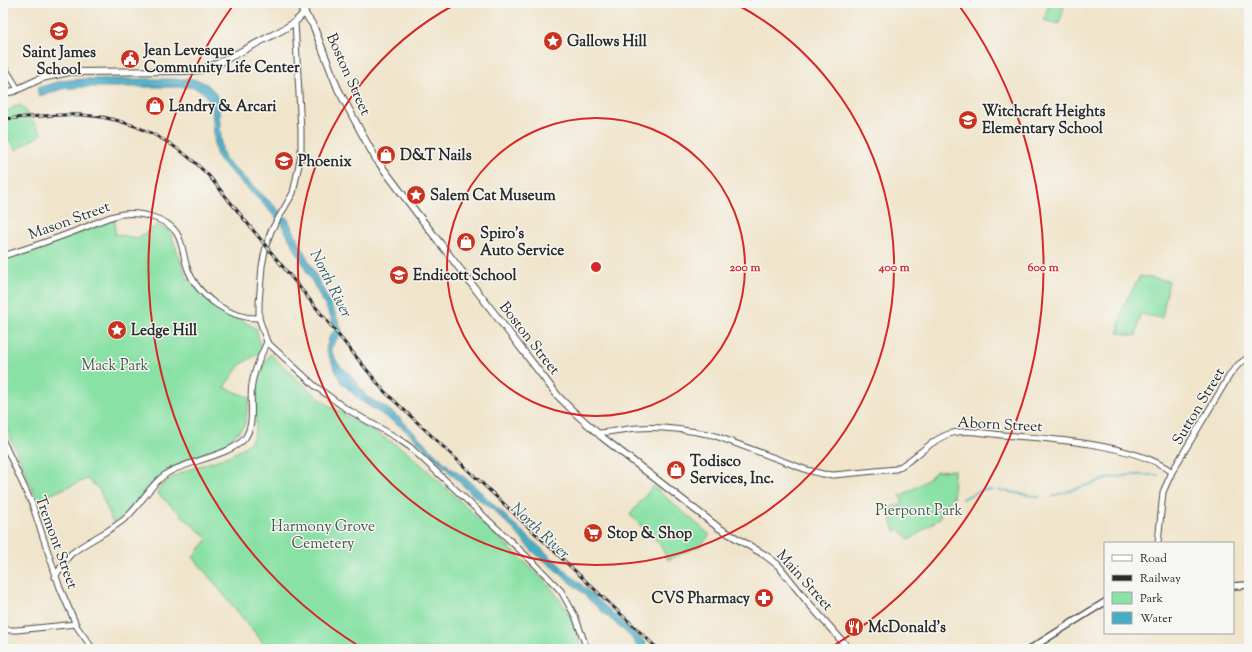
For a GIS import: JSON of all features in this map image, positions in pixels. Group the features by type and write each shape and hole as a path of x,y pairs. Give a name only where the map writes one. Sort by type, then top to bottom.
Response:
{"main road":[{"name":"Boston Street","path":"297,3 305,12 317,33 340,93 376,159 554,391 574,412 598,433 715,525"},
{"path":"3,93 18,89 42,78 69,72 200,70 219,63 284,29 305,12"},
{"name":"Main Street","path":"715,525 737,540 765,555 778,565 806,600 849,649"},
{"path":"1234,586 1249,585"},
{"path":"1030,649 1104,603"}],"street":[{"path":"294,22 301,130 301,155 293,193 268,239 264,252 259,318 267,342 300,374 327,396 410,447 536,565 561,591 569,603 587,649"},
{"path":"3,65 18,89"},
{"name":"Mason Street","path":"3,256 77,231 113,216 124,214 144,216 163,222 176,233 189,273 198,286 219,307 230,314 248,318 259,318"},
{"path":"55,577 72,554 124,520 164,476 178,468 234,446 243,440 250,426 252,382 267,342"},
{"name":"Sutton Street","path":"1172,472 1231,373 1239,364 1249,357"},
{"name":"Aborn Street","path":"598,433 647,428 679,429 697,432 713,436 808,470 829,475 896,469 945,436 961,432 1032,437 1096,445 1147,459 1166,467 1172,472"},
{"name":"Tremont Street","path":"3,441 32,504 55,577 81,634 93,649"},
{"path":"1158,542 1164,492 1172,472"},
{"path":"3,630 23,630 76,624"}],"green space":[{"path":"1049,3 1065,3 1059,24 1044,20"},
{"path":"21,105 42,134 16,150 3,131 3,115 14,107"},
{"name":"Mack Park","path":"115,219 115,234 137,238 158,225 170,232 187,278 216,307 256,328 262,351 240,365 224,387 250,398 244,426 226,445 187,459 162,475 136,507 113,523 99,489 87,479 37,500 3,420 3,261"},
{"path":"1140,276 1169,281 1162,318 1140,314 1136,336 1118,333 1123,306"},
{"name":"Harmony Grove Cemetery","path":"270,354 308,389 333,408 410,454 548,584 568,611 582,649 268,649 193,557 208,539 157,493 163,484 173,477 185,471 227,456 249,443 253,437 256,424 255,387 261,370"},
{"name":"Pierpont Park","path":"954,470 953,500 937,508 941,517 910,540 899,529 895,531 887,509 903,503 900,496 924,482 936,471"},
{"path":"653,486 710,535 701,545 668,560 659,543 630,515"}],"water":[{"path":"84,79 190,79 203,82 210,87 218,99 222,149 225,159 287,218 336,315 342,331 341,336 331,348 331,351 339,365 348,372 367,397 384,406 402,420 447,465 468,480 512,522 646,643 645,646 639,649 631,637 575,586 531,550 514,530 492,509 472,494 412,436 400,426 361,401 340,381 326,349 330,335 335,330 331,317 282,225 218,159 215,149 212,106 210,106 206,95 200,90 189,87 85,87 62,89 39,96 37,88 60,81"}],"waterway":[{"path":"1243,467 1249,465"},
{"path":"1053,496 1110,478 1131,475 1158,475"},
{"path":"962,499 982,490 993,490"},
{"path":"998,490 1040,497"}],"railway":[{"path":"3,119 83,115 119,121 136,126 168,142 196,163 209,176 384,391 658,649"}],"place":[{"name":"Saint James School","path":"59,31"},
{"name":"Gallows Hill","path":"553,41"},
{"name":"Jean Levesque Community Life Center","path":"130,59"},
{"name":"Landry & Arcari","path":"155,106"},
{"name":"Witchcraft Heights Elementary School","path":"968,120"},
{"name":"D&T Nails","path":"386,155"},
{"name":"Phoenix","path":"284,161"},
{"name":"Salem Cat Museum","path":"416,195"},
{"name":"Spiro's Auto Service","path":"466,242"},
{"name":"Endicott School","path":"399,275"},
{"name":"Ledge Hill","path":"117,330"},
{"name":"Todisco Services, Inc.","path":"676,470"},
{"name":"Stop & Shop","path":"593,533"},
{"name":"CVS Pharmacy","path":"764,598"},
{"name":"McDonald's","path":"854,627"}],"water label":[{"name":"North River","path":"332,283"},
{"name":"North River","path":"541,530"}]}
